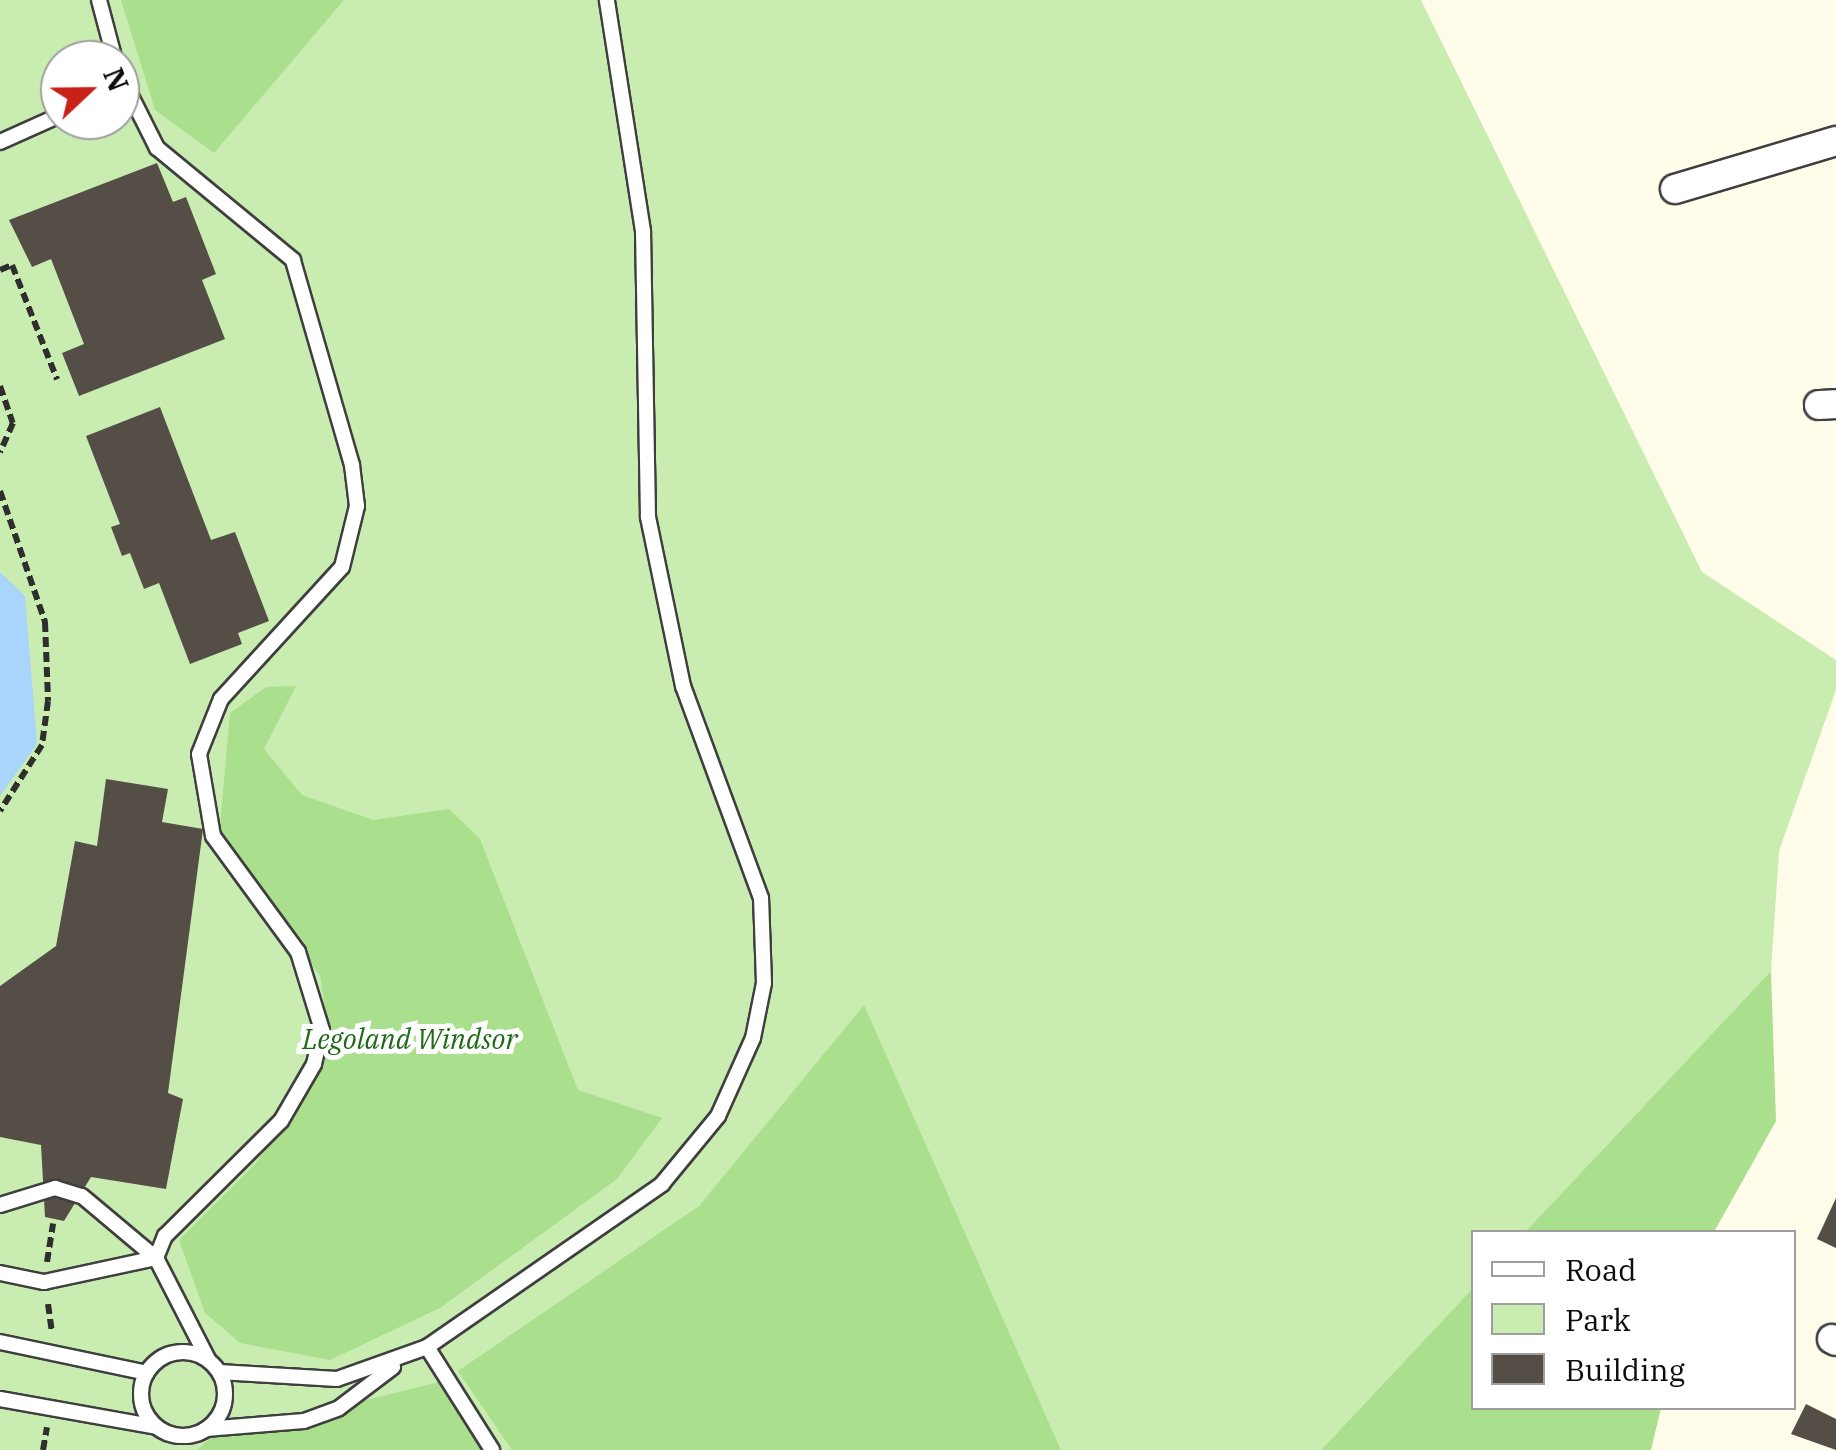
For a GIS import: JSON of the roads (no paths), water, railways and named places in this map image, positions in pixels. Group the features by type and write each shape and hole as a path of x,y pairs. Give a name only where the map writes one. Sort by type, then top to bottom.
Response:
{"street":[{"path":"1675,189 1836,141"}],"lane":[{"path":"98,0 110,40"},
{"path":"205,1429 304,1421 338,1408 682,1163 732,1092 764,983 754,870 692,715 657,573 643,459 643,231 606,0"},
{"path":"0,142 40,123"},
{"path":"140,125 157,148 292,260 323,352 357,506 342,567 220,699 198,754 213,836 298,952 314,991 322,1030 314,1064 281,1122 165,1236 156,1258"},
{"path":"0,1205 55,1188 82,1196 156,1258 214,1367 222,1407 205,1429 185,1443 158,1427 0,1399"},
{"path":"0,1272 44,1282 156,1258"},
{"path":"0,1342 147,1373"},
{"path":"427,1347 492,1450"},
{"path":"158,1427 142,1403 147,1373 173,1353 214,1367 307,1382 397,1364"}],"water":[{"path":"0,572 25,596 37,744 0,796"}],"park label":[{"name":"Legoland Windsor","path":"410,1039"}]}
